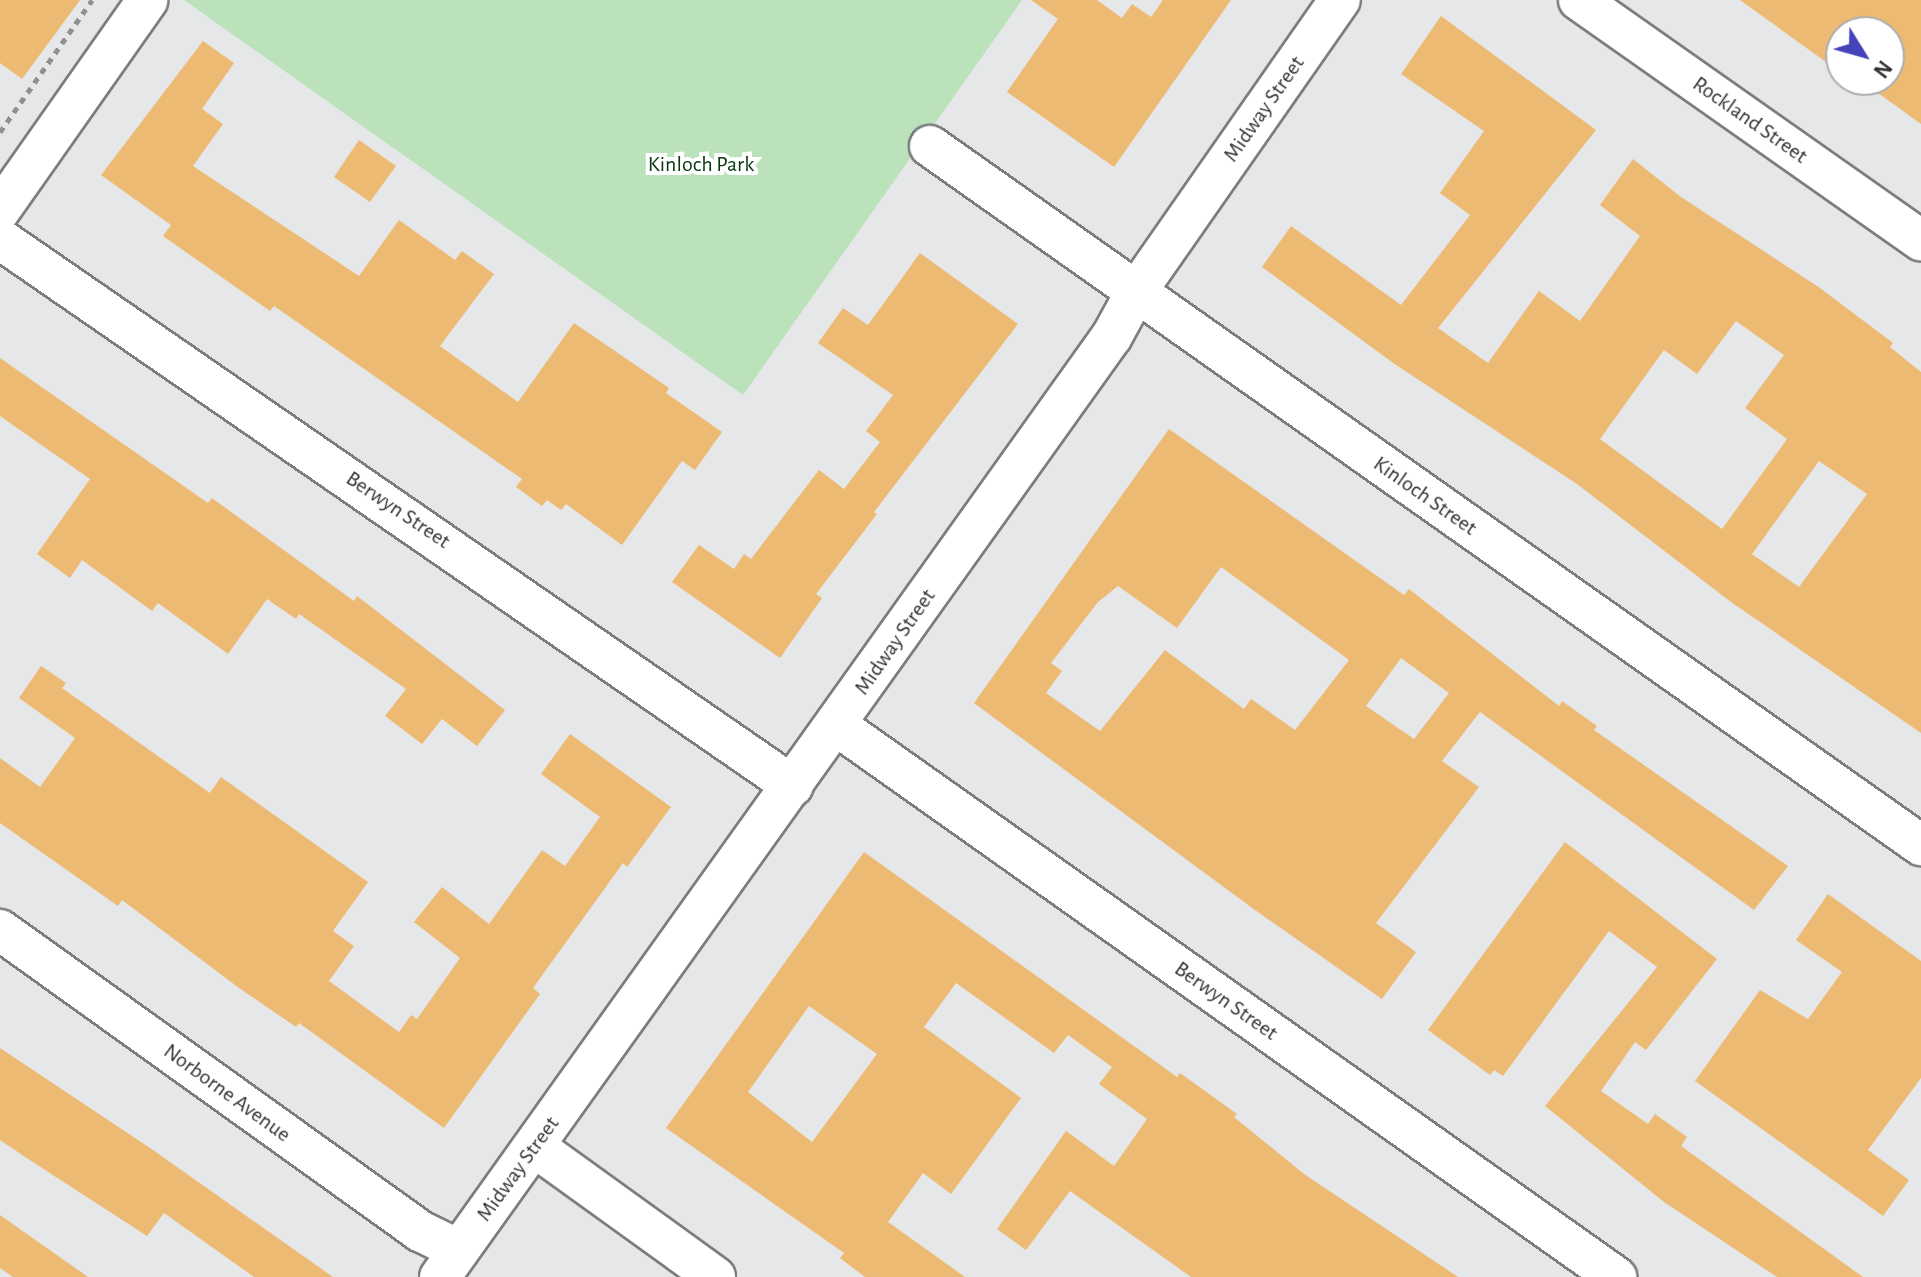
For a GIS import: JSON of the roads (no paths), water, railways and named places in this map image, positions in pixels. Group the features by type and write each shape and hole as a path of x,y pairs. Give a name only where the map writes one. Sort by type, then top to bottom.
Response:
{"street":[{"name":"Midway Street","path":"449,1263 535,1147 1112,336 1136,292 1340,0"},
{"name":"Rockland Street","path":"1579,0 1921,240"},
{"path":"0,210 147,1"},
{"name":"Kinloch Street","path":"930,146 1921,845"},
{"name":"Berwyn Street","path":"0,239 793,786"},
{"name":"Berwyn Street","path":"836,725 1616,1277"},
{"name":"Norborne Avenue","path":"0,930 420,1231 449,1263"},
{"path":"535,1147 715,1277"}],"park label":[{"name":"Kinloch Park","path":"701,165"}]}
